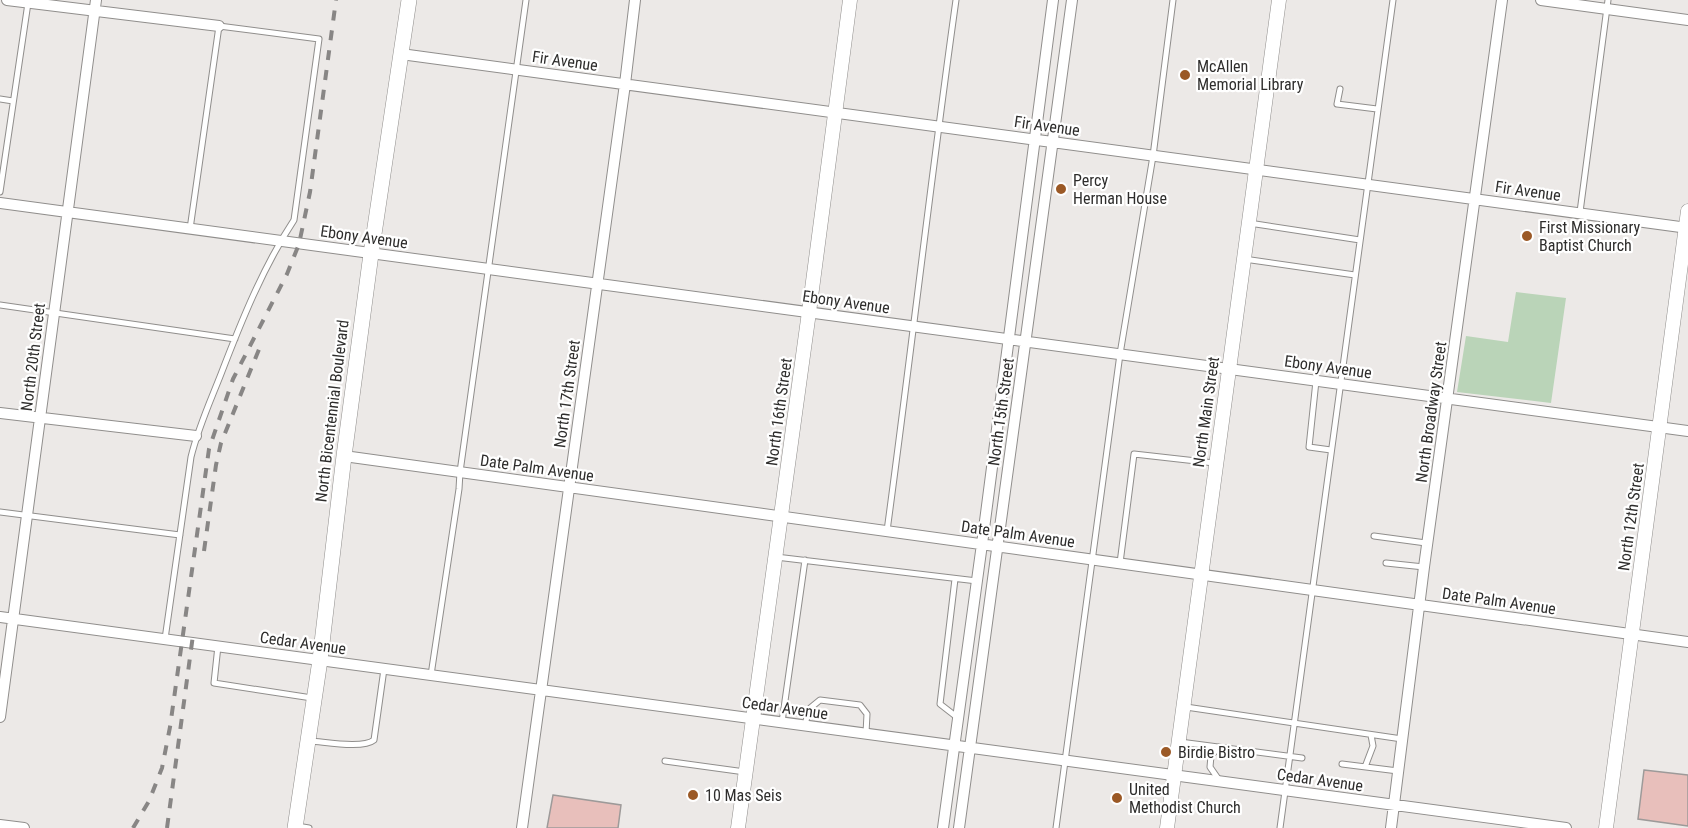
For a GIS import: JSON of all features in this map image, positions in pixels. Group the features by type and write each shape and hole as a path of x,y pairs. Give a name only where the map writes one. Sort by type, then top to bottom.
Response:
{"main road":[{"name":"North Bicentennial Boulevard","path":"300,827 308,740 320,660 344,456 409,0"}],"street":[{"path":"7,0 219,26"},
{"name":"North 20th Street","path":"0,717 96,0"},
{"name":"North 17th Street","path":"522,828 635,0"},
{"name":"North 16th Street","path":"738,828 850,0"},
{"name":"North 15th Street","path":"943,828 1053,0"},
{"name":"North 15th Street","path":"959,828 1072,0"},
{"name":"North Main Street","path":"1167,828 1279,0"},
{"name":"North Broadway Street","path":"1391,828 1424,567 1502,0"},
{"path":"1541,0 1607,4 1688,20"},
{"name":"Fir Avenue","path":"401,54 1687,228"},
{"name":"Ebony Avenue","path":"0,203 1688,431"},
{"name":"North 12th Street","path":"1606,828 1688,211"},
{"path":"0,413 196,436"},
{"name":"Date Palm Avenue","path":"344,456 1688,642"},
{"name":"Cedar Avenue","path":"0,617 1394,805 1491,823 1566,828"},
{"path":"0,825 24,828"}],"lane":[{"path":"431,675 459,489 526,0"},
{"path":"887,531 956,0"},
{"path":"1056,828 1120,354 1153,156 1173,0"},
{"path":"1280,828 1393,0"},
{"path":"0,192 28,3"},
{"path":"1579,214 1607,4"},
{"path":"165,639 196,436 235,339 279,242 294,220 319,39 219,26 190,229"},
{"path":"1340,89 1337,104 1377,109"},
{"path":"0,99 13,101"},
{"path":"1249,222 1360,240"},
{"path":"1244,259 1355,275"},
{"path":"0,305 235,339"},
{"path":"1316,381 1309,447 1331,450"},
{"path":"1120,563 1134,454 1216,464"},
{"path":"0,512 180,535"},
{"path":"1374,536 1428,543"},
{"path":"775,556 977,581"},
{"path":"782,722 805,560"},
{"path":"1386,563 1424,567"},
{"path":"955,579 940,704 958,718"},
{"path":"218,646 214,683 315,698"},
{"path":"308,740 354,744 373,741 384,669"},
{"path":"805,725 809,709 820,700 860,705 867,714 866,734"},
{"path":"1184,707 1402,739"},
{"path":"1365,767 1373,746 1371,735"},
{"path":"1178,741 1302,758"},
{"path":"1219,747 1211,756 1210,766 1220,781"},
{"path":"665,761 745,772"},
{"path":"1342,764 1398,771"}],"green space":[{"path":"1516,292 1566,298 1551,403 1457,392 1466,336 1508,342"}],"building":[{"path":"1644,770 1688,775 1688,826 1638,819"},
{"path":"553,795 621,805 618,828 547,828"}],"railway":[{"path":"133,828 149,801 162,768 170,727 209,449 233,379 287,274 299,244 310,192 336,0"},
{"path":"204,551 221,443 262,342"},
{"path":"167,828 193,635"}],"place":[{"name":"McAllen Memorial Library","path":"1185,75"},
{"name":"Percy Herman House","path":"1061,189"},
{"name":"First Missionary Baptist Church","path":"1527,236"},
{"name":"Birdie Bistro","path":"1166,752"},
{"name":"10 Mas Seis","path":"693,795"},
{"name":"United Methodist Church","path":"1117,798"}]}
